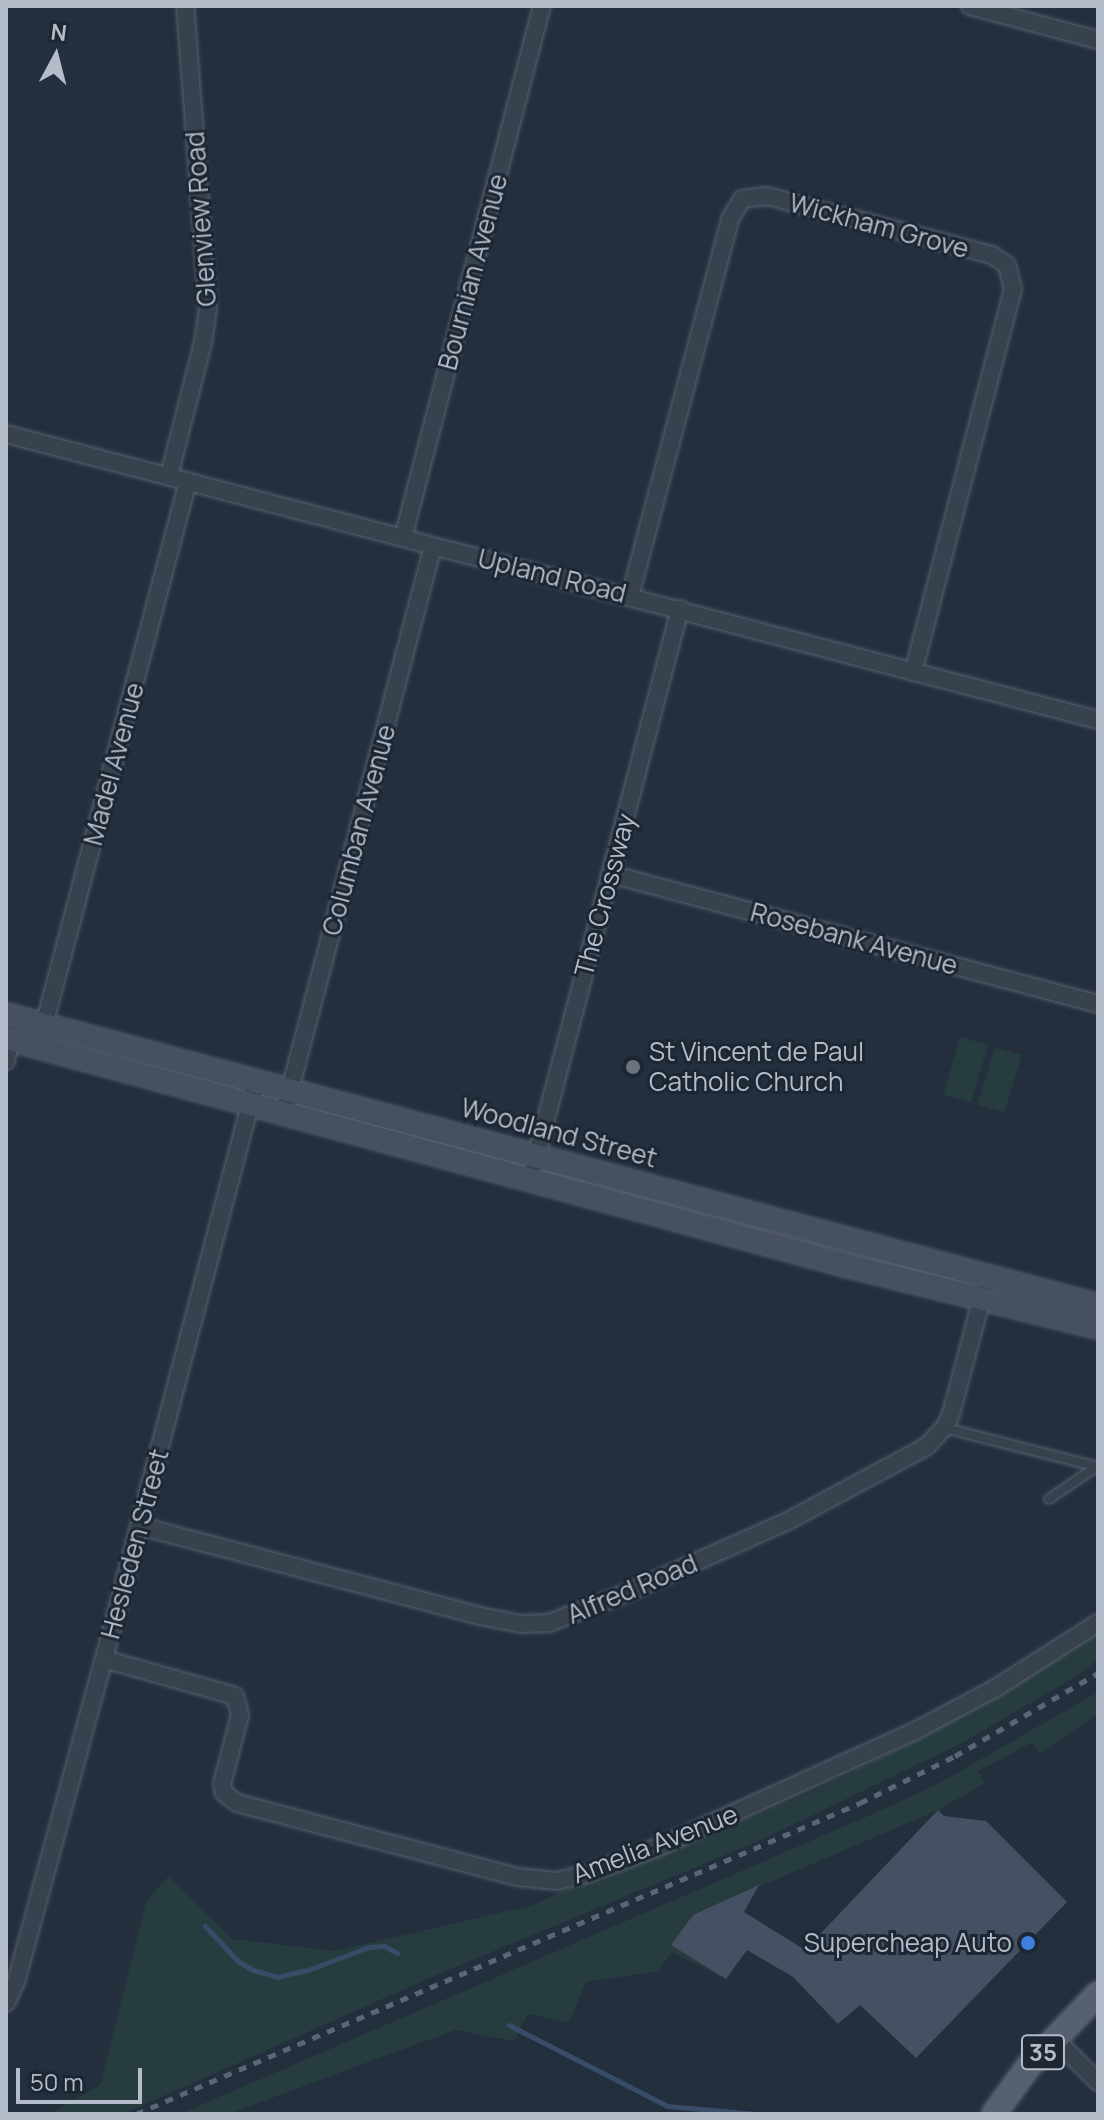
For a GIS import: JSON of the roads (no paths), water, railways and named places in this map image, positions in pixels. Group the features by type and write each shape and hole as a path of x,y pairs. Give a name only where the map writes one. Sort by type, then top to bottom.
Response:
{"main road":[{"name":"Woodland Street","path":"9,1034 42,1036 253,1093 284,1113 845,1265 1098,1306"},
{"name":"Woodland Street","path":"253,1093 290,1091 536,1155 985,1287 1098,1327"},
{"name":"35","path":"994,2114 1028,2067 1098,1994"}],"street":[{"name":"Glenview Road","path":"169,476 208,309 185,6"},
{"name":"Bournian Avenue","path":"403,538 542,6"},
{"path":"970,6 1098,40"},
{"name":"Wickham Grove","path":"630,596 730,219 742,199 767,196 992,255 1007,265 1013,289 913,672"},
{"name":"Upland Road","path":"6,434 1098,720"},
{"name":"Madel Avenue","path":"42,1036 188,481"},
{"name":"Columban Avenue","path":"284,1113 433,546"},
{"name":"The Crossway","path":"529,1180 680,609"},
{"name":"Rosebank Avenue","path":"610,874 1098,1004"},
{"name":"Hesleden Street","path":"6,2003 104,1659 253,1093"},
{"name":"Alfred Road","path":"140,1526 480,1616 536,1625 567,1618 788,1521 927,1446 945,1427 957,1398 985,1287"},
{"name":"Amelia Avenue","path":"104,1659 235,1696 240,1715 222,1784 224,1793 237,1803 517,1877 556,1881 586,1874 659,1847 900,1739 994,1689 1098,1623"},
{"path":"1055,2039 1098,2082"}],"lane":[{"path":"945,1427 1097,1467"},
{"path":"1049,1499 1097,1467"}],"waterway":[{"path":"205,1926 238,1961 253,1970 277,1977 308,1970 369,1947 384,1946 397,1953"},
{"path":"509,2025 667,2106 757,2114"}],"railway":[{"path":"136,2114 860,1803 955,1756 1098,1673"}],"place":[{"name":"St Vincent de Paul Catholic Church","path":"633,1067"},
{"name":"Supercheap Auto","path":"1028,1943"}]}
